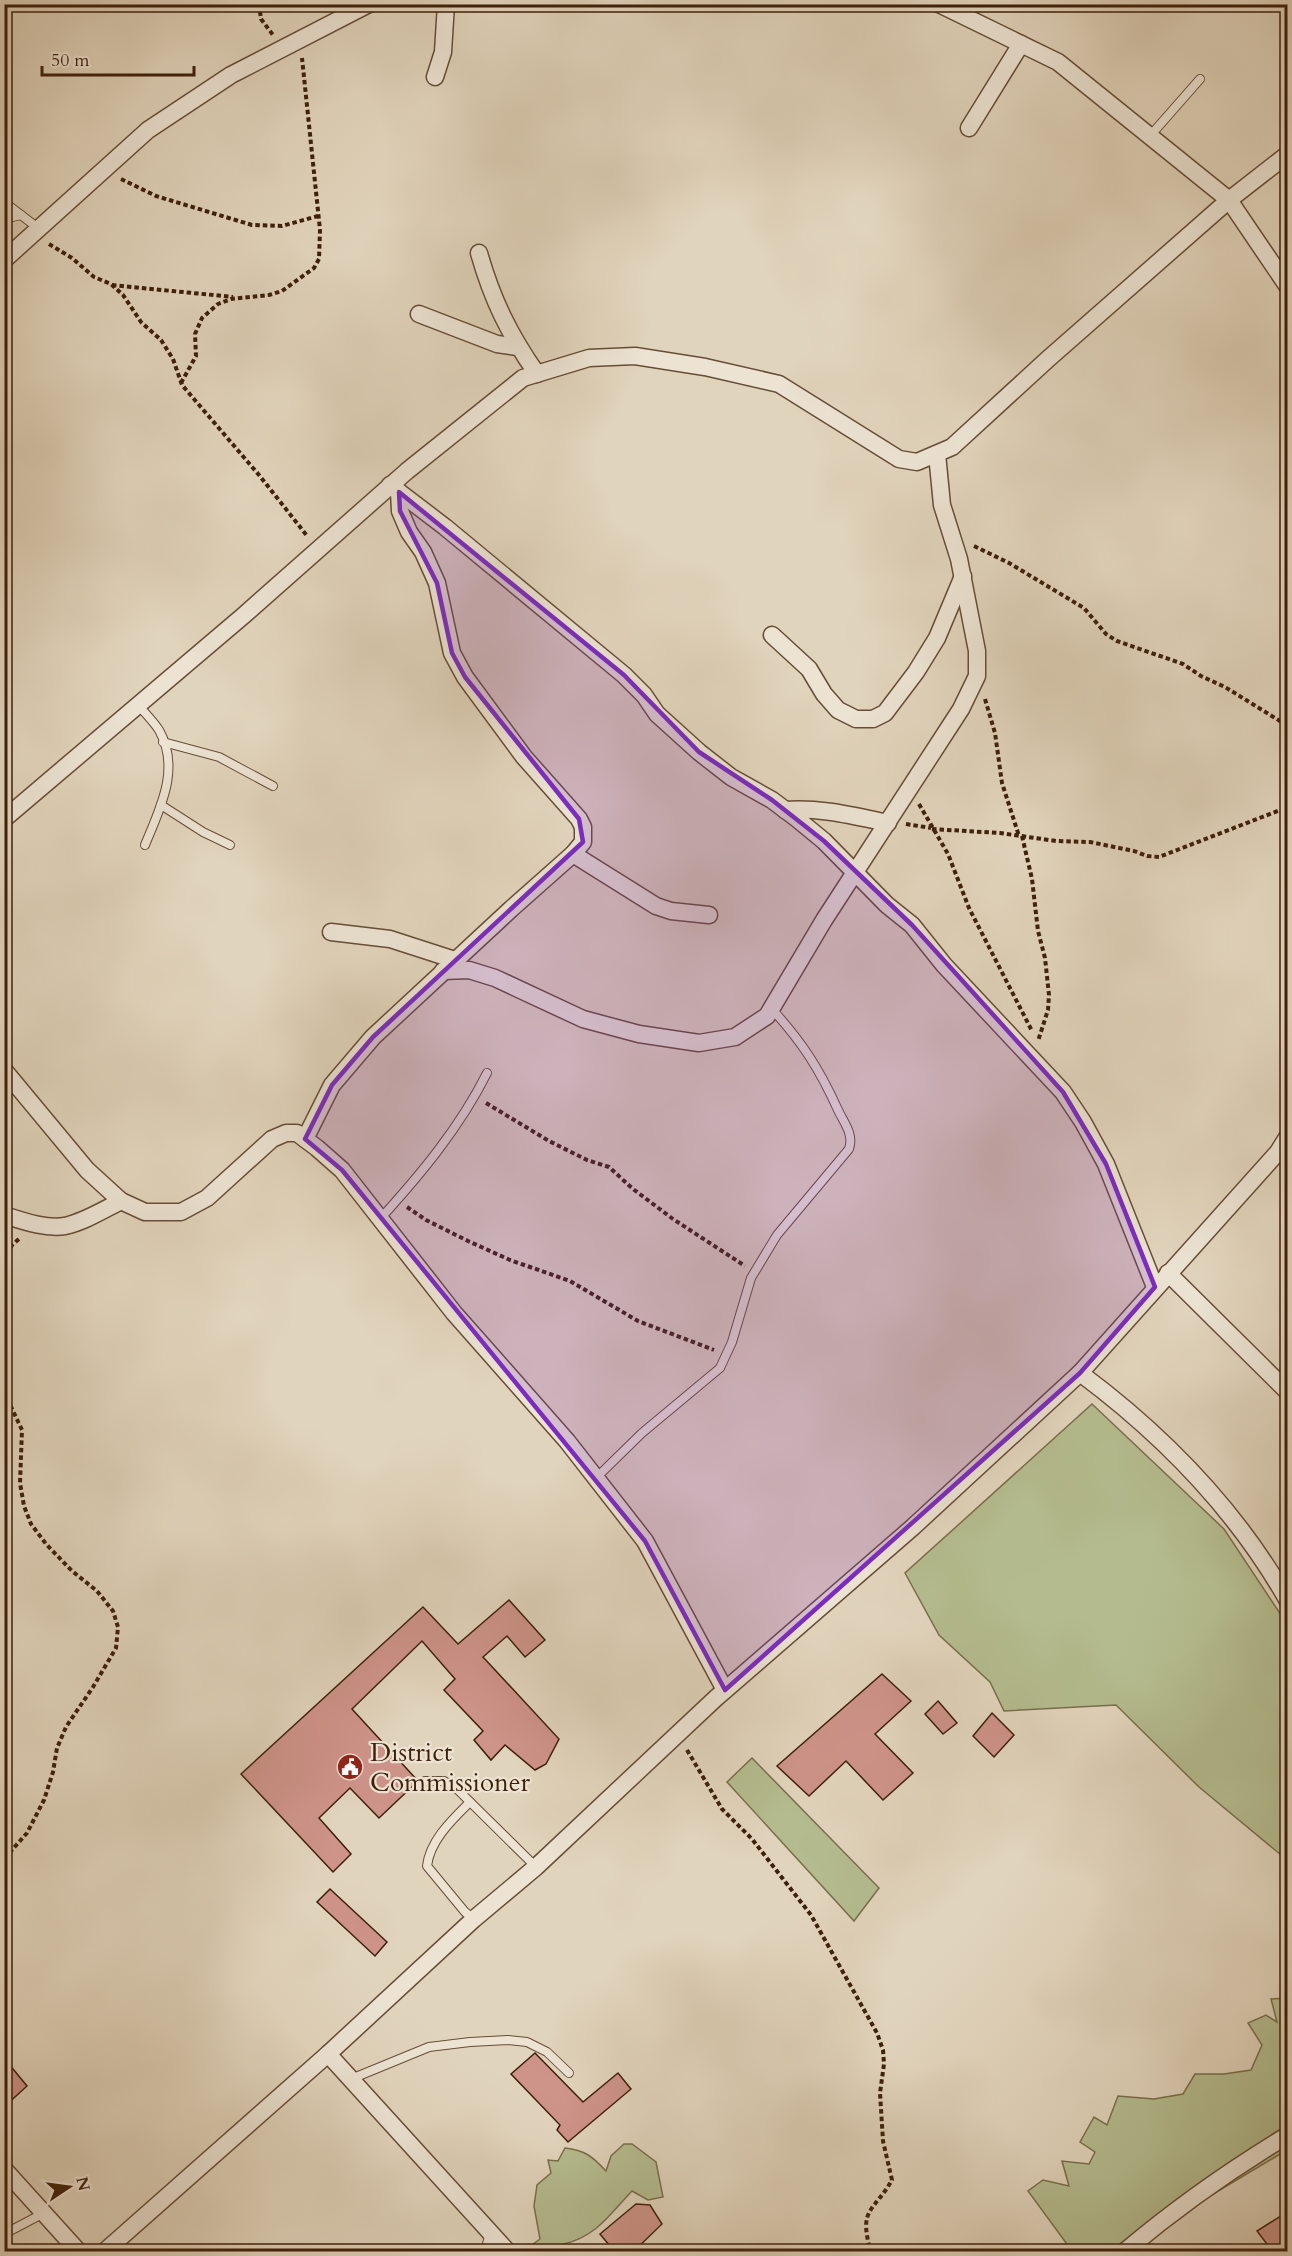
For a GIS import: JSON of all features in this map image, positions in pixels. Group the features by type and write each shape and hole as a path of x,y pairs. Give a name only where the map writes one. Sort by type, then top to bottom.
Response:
{"street":[{"path":"4,260 157,124 231,75 369,4"},
{"path":"435,77 443,52 446,4"},
{"path":"939,4 1058,62 1230,200 1287,287"},
{"path":"969,128 1021,44"},
{"path":"4,819 318,550 395,489 524,378 589,358 635,356 705,367 779,384 899,459 917,462 952,447 1048,359 1230,200 1287,154"},
{"path":"479,253 500,314 518,347 537,374"},
{"path":"419,314 497,344 518,347"},
{"path":"331,932 390,939 449,966 495,978 583,1018 639,1034 699,1043 735,1037 767,1016 824,920 961,709 977,676 978,651 963,576 942,505 937,454"},
{"path":"395,489 446,527 624,675 644,695 657,714 699,752 731,777 772,800 824,842 887,905 912,925 944,965 1063,1092 1106,1164 1155,1287"},
{"path":"305,1139 332,1085 374,1037 573,854 583,842 583,827 579,819 524,757 465,677 452,653 436,583 423,552 409,532 400,512 395,489"},
{"path":"772,634 808,669 824,694 838,710 856,718 873,719 885,713 916,672 937,638 963,576"},
{"path":"785,810 823,811 889,821"},
{"path":"573,854 656,906 709,915"},
{"path":"4,1071 87,1170 121,1201 145,1212 181,1212 207,1198 272,1139 286,1133 297,1132 342,1170 454,1313 567,1441 645,1541 725,1690"},
{"path":"104,2252 328,2054 474,1919 536,1867 725,1690 913,1527 1080,1373 1278,1152 1287,1136"},
{"path":"4,1215 36,1224 63,1226 96,1214 121,1201"},
{"path":"1168,1273 1287,1392"},
{"path":"1080,1373 1110,1395 1160,1439 1262,1558 1287,1600"},
{"path":"328,2054 508,2252"},
{"path":"1124,2252 1171,2212 1249,2158 1287,2135"},
{"path":"4,2169 79,2252"}],"lane":[{"path":"1150,136 1200,79"},
{"path":"4,202 21,215 35,231"},
{"path":"4,219 21,215"},
{"path":"138,704 159,730 167,750 169,772 166,793 145,845"},
{"path":"164,742 219,757 273,786"},
{"path":"161,805 203,832 230,845"},
{"path":"596,1478 642,1433 720,1368 754,1273 777,1235 846,1155 851,1143 850,1134 812,1058 771,1008"},
{"path":"380,1219 458,1124 487,1072"},
{"path":"425,1781 444,1781 458,1790 536,1867"},
{"path":"470,1802 452,1820 435,1843 427,1866 465,1912 474,1919"},
{"path":"351,2080 429,2048 470,2042 508,2040 527,2042 547,2052 569,2073"},
{"path":"4,2234 44,2213"},
{"path":"485,2252 490,2232"}],"path":[{"path":"35,231 94,277 111,284 239,298 270,296 282,291 314,268 319,259 320,250 318,216 294,43 265,26 261,19 259,4"},
{"path":"105,169 127,183 156,195 252,225 282,226 318,216"},
{"path":"111,284 123,295 141,322 161,340 173,359 181,383 259,475 318,550"},
{"path":"181,383 196,356 195,334 202,318 218,304 239,298"},
{"path":"951,535 1009,563 1061,593 1084,608 1106,634 1117,641 1183,664 1287,726"},
{"path":"977,676 994,733 1002,783 1021,836 1032,879 1049,995 1048,1010 1038,1041"},
{"path":"910,788 948,854 969,908 1041,1047"},
{"path":"889,821 932,828 1056,841 1090,842 1159,857 1287,807"},
{"path":"475,1097 549,1141 587,1160 609,1167 633,1189 673,1219 754,1273"},
{"path":"398,1199 426,1220 468,1241 510,1260 570,1281 638,1321 726,1355"},
{"path":"4,1392 22,1430 20,1483 24,1506 31,1524 46,1544 72,1571 97,1591 113,1611 117,1627 116,1648 66,1727 57,1748 53,1772 44,1800 27,1833 4,1859"},
{"path":"678,1734 722,1809 753,1839 811,1915 877,2033 883,2050 884,2064 880,2093 883,2141 892,2180 871,2207 865,2222 871,2252"}],"highlighted area":[{"path":"399,492 624,675 699,752 772,800 824,841 912,925 1063,1092 1106,1164 1155,1287 1080,1373 725,1690 645,1541 342,1170 305,1139 332,1085 373,1037 583,842 579,819 465,677 452,653 437,583 400,511"}],"green space":[{"path":"1092,1404 1224,1529 1287,1624 1287,1860 1199,1787 1116,1705 1004,1711 990,1682 939,1635 905,1573"},
{"path":"752,1758 879,1888 854,1921 727,1782"},
{"path":"1287,1998 1287,2150 1183,2212 1134,2251 1072,2251 1028,2191 1043,2180 1069,2186 1062,2161 1089,2164 1095,2152 1080,2142 1094,2117 1107,2125 1118,2096 1154,2099 1183,2094 1195,2074 1224,2074 1251,2070 1262,2045 1248,2023 1266,2015 1277,2022 1271,1999"},
{"path":"624,2144 632,2144 656,2162 663,2197 648,2200 632,2191 594,2230 564,2244 565,2251 531,2251 529,2247 540,2239 534,2206 537,2185 551,2173 548,2160 558,2161 565,2148 578,2150 588,2155 606,2171 611,2156"}],"building":[{"path":"509,1600 545,1640 525,1657 507,1636 483,1657 559,1739 546,1764 535,1770 505,1745 491,1760 474,1740 483,1731 444,1690 455,1679 422,1641 352,1709 418,1781 379,1818 350,1788 319,1818 351,1854 333,1872 241,1774 423,1607 458,1644"},
{"path":"882,1674 911,1701 875,1734 913,1773 883,1800 846,1761 809,1796 777,1766"},
{"path":"938,1701 957,1723 943,1734 925,1714"},
{"path":"992,1713 1014,1735 994,1757 973,1736"},
{"path":"330,1889 387,1942 375,1956 317,1902"},
{"path":"535,2053 583,2102 618,2073 631,2089 568,2142 557,2130 560,2125 511,2074"},
{"path":"4,2058 27,2086 4,2107"},
{"path":"636,2204 650,2205 662,2224 633,2252 615,2252 600,2234"},
{"path":"1287,2212 1287,2252 1273,2252 1257,2231"}],"place":[{"name":"District Commissioner","path":"350,1767"}]}
